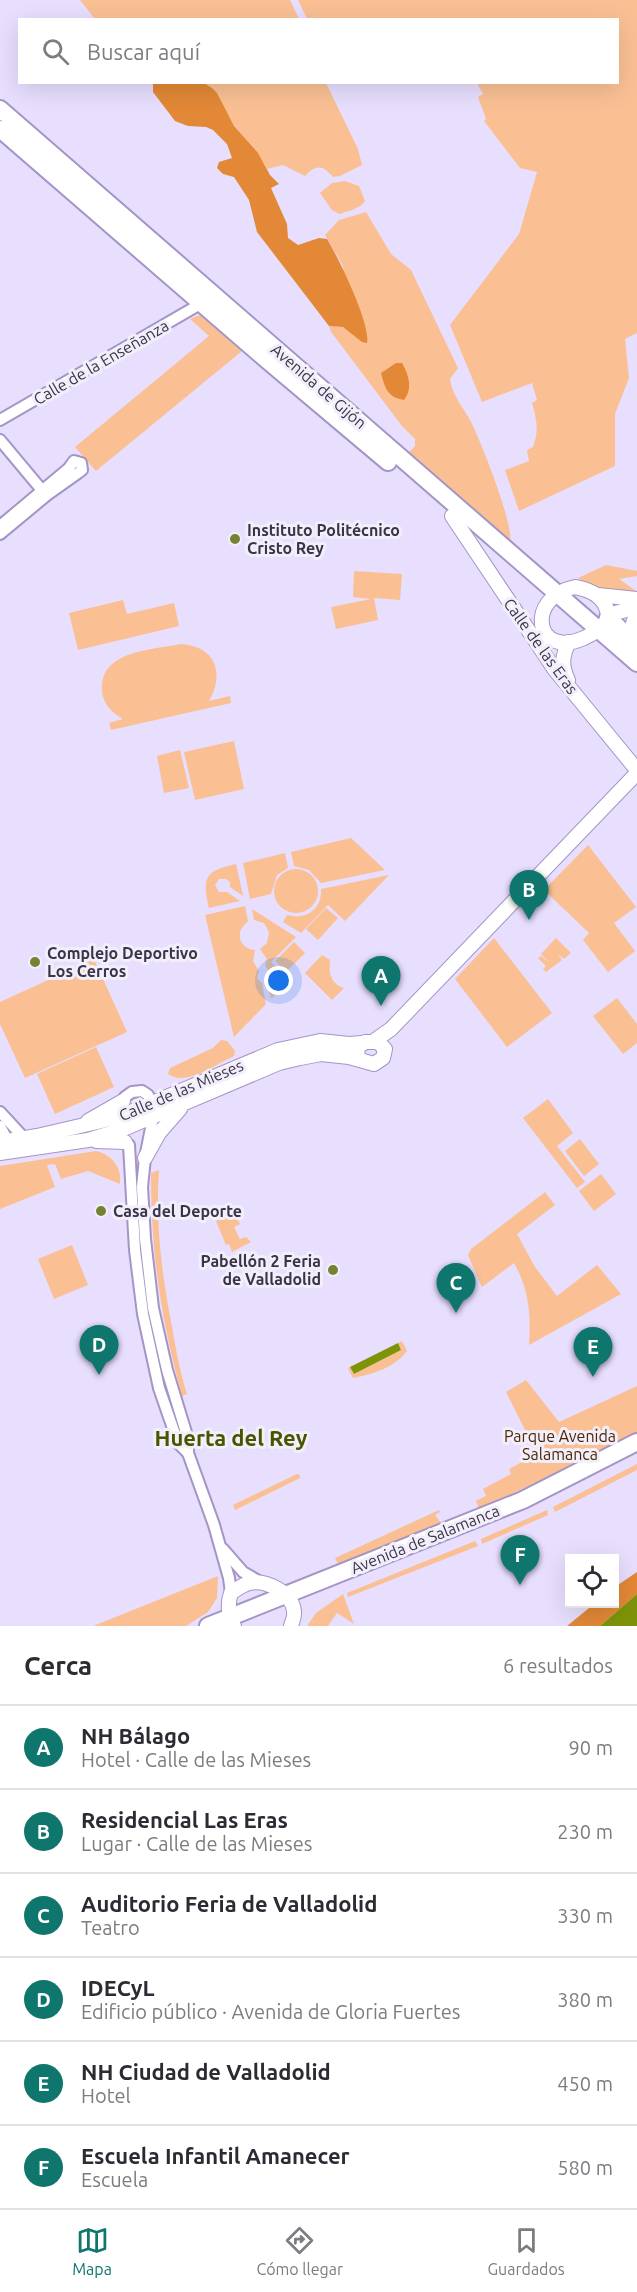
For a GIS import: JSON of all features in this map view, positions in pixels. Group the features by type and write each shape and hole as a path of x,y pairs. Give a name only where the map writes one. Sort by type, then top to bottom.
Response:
{"highway":[{"name":"Avenida de Gijón","path":"0,109 278,350 553,597"},
{"name":"Avenida de Gijón","path":"0,129 452,516 553,597 601,624 637,663"},
{"path":"142,232 199,290 202,303 215,302 267,345 278,350"},
{"name":"Avenida de Gijón","path":"601,624 637,676"},
{"path":"601,624 620,629 634,649"},
{"name":"Avenida de Salamanca","path":"278,1592 307,1586 523,1500 637,1442"},
{"name":"Avenida de Salamanca","path":"208,1626 233,1624 278,1592 524,1510 637,1452"}],"main road":[{"name":"Calle de las Eras","path":"452,516 555,670 637,772"},
{"path":"637,599 598,595 575,587 553,597 541,616 540,624 544,633 551,640 569,642 601,624 637,609"},
{"path":"598,595 605,604 601,624"},
{"path":"634,649 630,633 637,609"},
{"path":"529,630 544,633"},
{"path":"569,642 563,655 562,666 574,692"},
{"path":"358,1059 356,1050 373,1043 391,1029 637,772"},
{"name":"Calle de las Mieses","path":"23,1144 78,1128 123,1134 151,1106 185,1089 285,1048 320,1041 349,1044 373,1043 385,1055 379,1062 365,1063 358,1059 321,1054 279,1063 183,1105 151,1106"},
{"path":"78,1128 123,1101"},
{"path":"145,1158 159,1133 183,1105"},
{"path":"2,1147 88,1140 123,1134"},
{"path":"233,1624 228,1607 231,1593 249,1583 278,1592 295,1613 291,1626"}],"street":[{"name":"Calle de la Enseñanza","path":"0,420 202,303"},
{"path":"0,440 44,493"},
{"path":"0,526 44,493"},
{"path":"0,534 44,493"},
{"path":"188,1453 178,1443 159,1388 143,1314 123,1134 123,1101 132,1092 142,1091 151,1106 142,1187 151,1291 166,1370 188,1439 188,1453 220,1546 231,1593"},
{"path":"0,1112 6,1125 23,1144"},
{"path":"2,1147 6,1125"},
{"path":"123,1134 140,1144 148,1137"},
{"path":"220,1546 237,1566 278,1592"}],"green space":[{"path":"80,0 290,0 299,18 94,18"},
{"path":"298,0 637,0 637,333 625,339 629,378 615,414 615,466 519,511 505,470 529,461 527,450 533,447 537,431 532,403 537,400 532,383 482,402 450,325 519,234 537,172 520,168 484,121 486,119 478,97 483,94 478,84 619,84 619,18 307,18"},
{"path":"206,84 326,84 358,149 362,165 333,177 323,168 313,169 305,176 283,165 267,169 236,128 210,87"},
{"path":"345,181 359,186 365,201 357,208 339,214 332,210 320,193 332,183"},
{"path":"366,212 391,254 411,270 458,368 450,379 451,385 470,420 488,463 507,520 510,543 409,452 415,446 415,439 402,426 331,332 329,326 343,327 351,332 343,266 325,235 339,220"},
{"path":"200,315 242,351 96,471 75,447 209,336 190,319"},
{"path":"606,565 637,571 637,576 619,579 636,591 635,594 598,588 578,578"},
{"path":"354,571 402,574 400,600 374,598 378,620 336,629 331,607 371,599 353,597"},
{"path":"123,600 127,614 174,603 179,626 78,650 69,613"},
{"path":"181,644 202,650 214,663 216,681 209,701 230,696 231,703 111,730 109,723 123,719 109,708 104,700 103,677 109,667 130,654"},
{"path":"234,741 244,789 195,800 184,752"},
{"path":"180,750 189,788 164,793 157,756"},
{"path":"351,838 385,870 321,883 309,870 294,866 291,852"},
{"path":"588,845 636,907 614,923 635,951 608,972 583,940 589,933 544,890"},
{"path":"285,853 288,868 277,875 271,894 250,899 243,863"},
{"path":"236,864 243,896 230,887 230,882 226,879 219,879 215,885 219,892 227,892 240,901 209,908 206,889 208,877 218,869"},
{"path":"296,869 311,876 318,891 311,906 296,913 281,906 274,891 281,876"},
{"path":"389,875 345,921 328,905 301,933 283,922 287,915 300,916 312,912 319,903 321,889"},
{"path":"245,906 248,921 241,929 241,940 244,946 255,950 253,961 259,971 257,978 262,983 266,1004 234,1037 205,915"},
{"path":"326,908 338,918 318,940 306,929"},
{"path":"252,909 296,937 271,962 290,980 271,999 267,983 271,976 265,965 267,959 260,949 267,943 269,932 264,923 254,920"},
{"path":"494,938 552,1013 507,1047 455,979"},
{"path":"556,938 571,953 564,959 558,954 562,960 546,972 543,969 546,966 538,958 541,956 550,963 541,954"},
{"path":"294,942 305,953 286,972 275,961"},
{"path":"322,955 330,960 330,973 333,980 344,988 332,1000 305,973"},
{"path":"94,959 127,1032 25,1078 0,1024 0,1002"},
{"path":"617,998 637,1024 637,1043 623,1054 593,1016"},
{"path":"221,1040 227,1041 235,1051 234,1056 192,1076 183,1078 168,1074 170,1068 213,1048"},
{"path":"96,1047 114,1087 55,1114 37,1074"},
{"path":"548,1099 573,1133 557,1146 585,1182 577,1188 523,1118"},
{"path":"580,1139 599,1164 584,1176 565,1151"},
{"path":"96,1151 107,1155 118,1167 120,1184 88,1171 61,1179 55,1164 47,1165 55,1187 0,1209 0,1166"},
{"path":"159,1170 160,1249 175,1344 187,1394 182,1396 168,1340 155,1259 151,1173"},
{"path":"601,1174 616,1194 594,1211 579,1191"},
{"path":"545,1192 555,1205 517,1234 535,1267 557,1296 597,1265 621,1294 529,1345 528,1302 514,1263 482,1287 468,1255 471,1249"},
{"path":"234,1212 240,1224 234,1227 240,1239 246,1237 251,1242 232,1252 229,1244 226,1245 216,1221"},
{"path":"72,1245 88,1285 54,1299 38,1259"},
{"path":"402,1341 407,1351 396,1362 375,1372 353,1378 348,1368 350,1367 354,1374 401,1350 398,1343"},
{"name":"Parque Avenida Salamanca","path":"526,1380 559,1422 637,1386 637,1432 591,1457 479,1509 476,1501 486,1496 483,1489 511,1474 509,1469 537,1454 506,1392"},
{"path":"637,1464 637,1470 555,1512 553,1507"},
{"path":"297,1474 300,1478 235,1510 233,1505"},
{"path":"439,1510 440,1512 435,1515 442,1524 338,1564 335,1558"},
{"path":"547,1510 548,1515 482,1544 481,1539"},
{"path":"475,1541 478,1546 348,1597 347,1593"},
{"path":"218,1576 217,1598 208,1612 186,1626 93,1626"},
{"path":"343,1594 354,1624 337,1613 328,1626 307,1626 316,1613"}],"shaded area":[{"path":"153,84 206,84 217,93 234,126 258,153 270,175 279,184 271,188 287,224 288,238 298,245 319,238 327,239 359,306 367,334 367,343 362,342 343,327 329,326 257,232 249,200 234,177 223,174 217,168 219,162 232,158 227,144 213,130 206,127 188,126 175,121 153,92"},
{"path":"396,363 402,363 407,372 409,387 404,400 390,394 381,373"},
{"path":"398,1343 401,1350 354,1374 350,1367"},
{"path":"637,1572 637,1594 600,1626 567,1626 589,1608 619,1608 619,1584"},
{"path":"637,1594 637,1626 600,1626"}],"place":[{"name":"Instituto Politécnico Cristo Rey","path":"235,539"},
{"name":"Residencial Las Eras","path":"529,920"},
{"name":"Complejo Deportivo Los Cerros","path":"35,962"},
{"name":"NH Bálago","path":"381,1006"},
{"name":"Casa del Deporte","path":"101,1211"},
{"name":"Pabellón 2 Feria de Valladolid","path":"333,1270"},
{"name":"Auditorio Feria de Valladolid","path":"456,1313"},
{"name":"IDECyL","path":"99,1375"},
{"name":"NH Ciudad de Valladolid","path":"593,1377"},
{"name":"Escuela Infantil Amanecer","path":"520,1585"}],"district":[{"name":"Huerta del Rey","path":"231,1437"}]}
